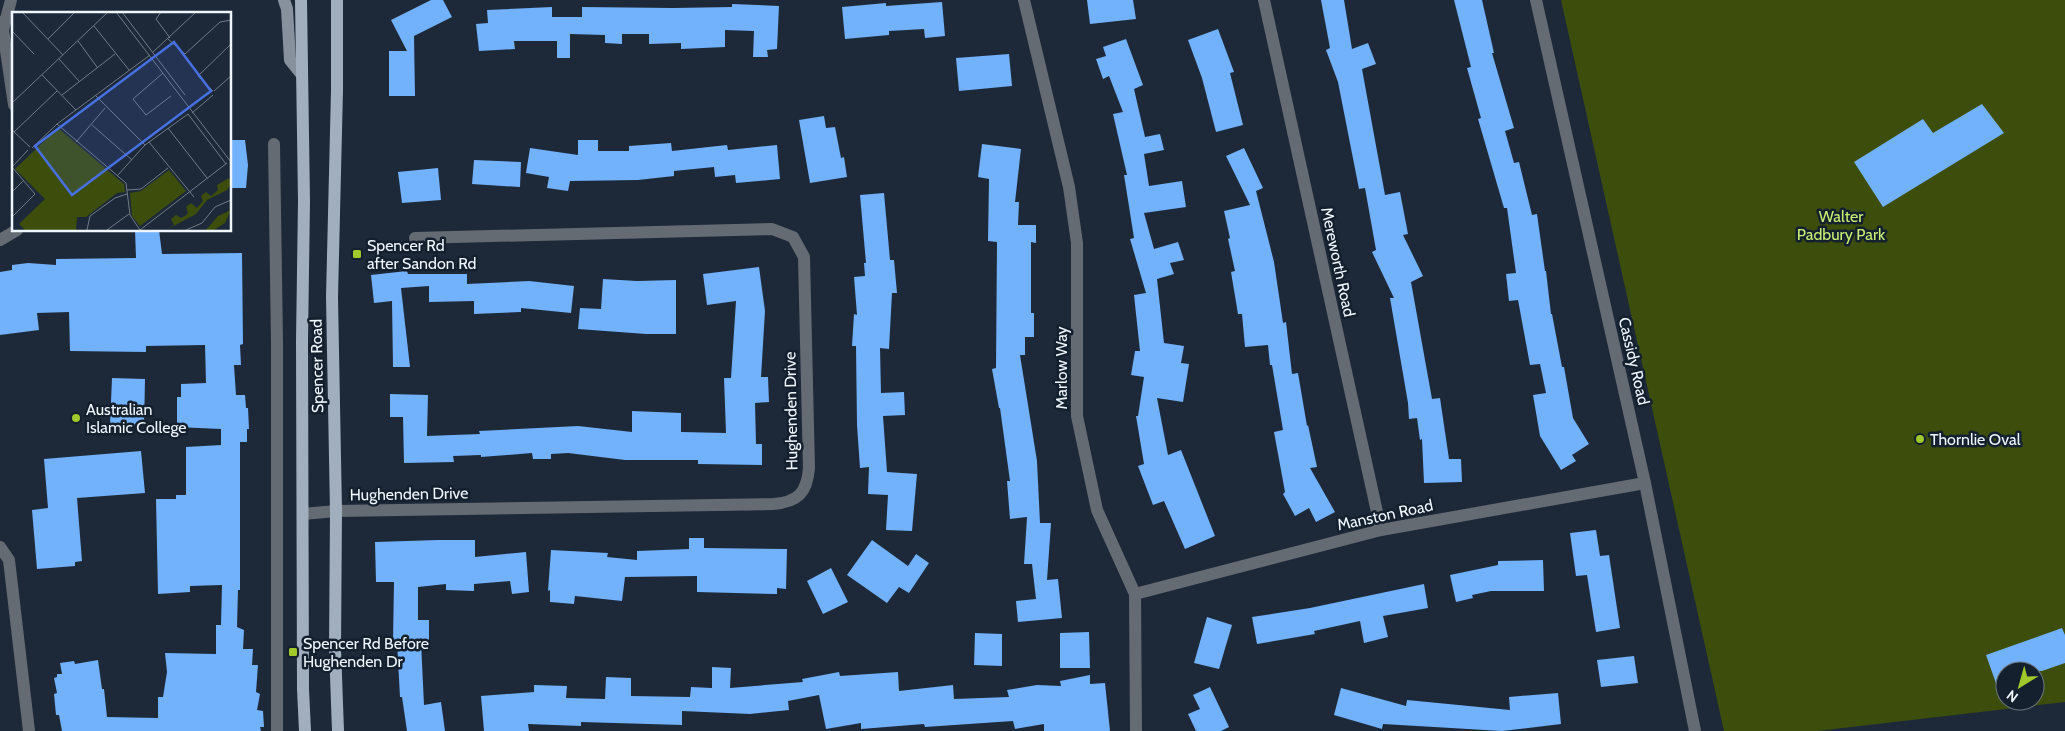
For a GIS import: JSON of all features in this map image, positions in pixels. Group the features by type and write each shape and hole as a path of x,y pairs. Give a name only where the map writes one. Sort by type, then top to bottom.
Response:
{"main road":[{"path":"284,0 287,10 290,60 302,75"},
{"name":"Spencer Road","path":"301,0 304,201 303,689 305,731"},
{"name":"Spencer Road","path":"337,0 337,90 332,297 336,511 335,648 338,731"}],"street":[{"path":"11,0 1,26 12,93"},
{"name":"Marlow Way","path":"1024,0 1069,187 1077,244 1077,416 1097,510 1134,594 1136,731"},
{"name":"Mereworth Road","path":"1264,0 1381,530"},
{"name":"Cassidy Road","path":"1536,0 1645,483 1695,731"},
{"path":"274,144 277,342 277,731"},
{"name":"Hughenden Drive","path":"303,514 336,511 773,504 788,503 804,491 808,479 804,257 793,237 772,229 415,238"},
{"path":"0,240 15,231"},
{"name":"Manston Road","path":"1134,594 1381,530 1645,483"},
{"path":"0,547 9,560 29,731"}],"green space":[{"name":"Walter Padbury Park","path":"1561,0 2065,0 2065,702 2045,704 2045,661 1995,661 1995,710 1817,731 1724,731"}],"building":[{"path":"431,0 443,0 452,17 414,36 415,96 389,96 389,51 407,51 391,20"},
{"path":"1087,0 1133,0 1136,19 1090,24"},
{"path":"1321,0 1344,0 1352,49 1368,43 1376,64 1362,69 1385,195 1400,192 1408,234 1403,235 1423,276 1411,282 1432,399 1440,398 1449,459 1461,459 1462,482 1424,483 1422,439 1420,440 1417,418 1409,419 1390,298 1394,298 1372,252 1376,250 1365,188 1359,189 1338,82 1326,50 1330,48"},
{"path":"1454,0 1482,0 1494,53 1492,53 1514,128 1505,131 1514,163 1519,162 1532,215 1537,214 1551,314 1562,367 1564,367 1573,418 1589,444 1572,455 1576,461 1561,470 1540,436 1533,395 1546,393 1540,364 1530,365 1518,300 1509,301 1506,274 1516,273 1507,208 1504,208 1478,119 1481,118 1467,68 1471,67"},
{"path":"942,2 945,36 925,38 924,29 889,31 889,35 845,39 842,7 886,3 886,6"},
{"path":"732,4 779,6 777,49 767,50 768,57 753,57 754,31 725,30 725,47 681,49 681,43 649,44 649,34 622,34 622,44 605,43 605,35 570,34 570,58 557,58 557,41 514,41 515,49 479,51 476,24 488,23 487,10 552,7 552,17 582,17 582,7 732,7"},
{"path":"1218,29 1234,72 1230,73 1243,125 1216,132 1202,78 1188,40"},
{"path":"1126,39 1143,85 1134,89 1145,137 1160,134 1164,150 1144,154 1149,186 1182,181 1186,207 1144,213 1154,249 1178,242 1184,260 1170,263 1174,274 1157,279 1164,343 1184,346 1181,363 1189,364 1183,402 1157,398 1168,455 1181,450 1215,536 1185,549 1164,501 1153,505 1138,466 1144,464 1136,416 1138,416 1144,377 1131,375 1135,351 1140,351 1134,295 1146,293 1130,239 1134,238 1124,175 1127,175 1113,114 1123,112 1109,76 1103,79 1096,59 1106,56 1103,47"},
{"path":"1009,54 1012,86 959,91 956,58"},
{"path":"1982,104 2004,133 1883,207 1854,162 1923,119 1933,133"},
{"path":"824,116 826,128 835,127 841,158 844,157 847,177 810,183 799,120"},
{"path":"231,140 245,140 248,165 246,188 231,188"},
{"path":"578,140 598,140 598,151 629,151 629,146 671,143 672,151 727,145 728,150 777,145 780,179 736,183 735,175 715,177 714,167 674,171 674,176 638,180 570,181 568,191 547,188 549,177 526,173 530,148 578,155"},
{"path":"982,144 1021,149 1015,202 1019,202 1018,225 1036,225 1036,243 1031,242 1031,313 1034,313 1034,337 1025,337 1025,355 1020,355 1037,461 1040,523 1051,523 1047,580 1058,579 1062,618 1018,622 1016,601 1036,599 1032,564 1024,564 1027,517 1010,519 1007,481 1010,481 1000,408 992,369 996,368 997,242 988,241 989,179 978,177"},
{"path":"1244,148 1263,188 1256,191 1274,262 1283,323 1286,322 1292,374 1298,373 1307,426 1317,467 1310,468 1335,512 1316,522 1309,508 1295,516 1283,494 1285,492 1274,432 1283,430 1272,365 1270,365 1268,345 1245,347 1242,314 1238,314 1231,272 1235,271 1224,211 1250,205 1226,156"},
{"path":"474,160 521,162 520,187 472,184"},
{"path":"438,168 441,200 402,203 398,172"},
{"path":"884,193 890,260 894,260 897,293 892,293 889,349 880,348 881,393 904,392 905,415 883,416 887,472 917,474 912,531 886,530 888,495 868,494 869,467 860,468 857,425 856,346 852,346 854,314 857,315 854,277 865,276 864,263 866,263 860,195"},
{"path":"135,231 159,231 162,254 242,253 243,344 240,345 241,365 234,365 236,395 245,395 249,429 247,429 247,442 240,442 240,590 238,590 237,627 244,630 243,649 253,649 252,665 258,665 256,692 260,694 257,710 263,711 264,727 260,727 261,731 62,731 59,715 56,715 54,694 57,693 54,678 57,677 57,674 62,674 60,663 74,661 75,664 98,660 107,717 158,718 158,697 163,697 167,672 165,653 216,654 216,625 221,625 222,585 190,586 190,592 158,594 156,499 176,499 176,495 186,495 186,447 221,445 221,429 177,427 177,397 181,397 181,384 206,383 205,345 146,346 146,352 70,351 69,312 37,313 39,330 0,335 0,272 12,270 12,265 28,263 56,265 56,259 136,258"},
{"path":"759,267 765,311 761,377 768,377 769,402 755,403 756,444 762,444 762,465 698,464 698,460 625,460 568,453 551,454 551,459 533,459 532,453 481,457 481,455 453,456 454,462 404,463 403,417 390,417 390,394 428,395 427,436 480,434 479,431 578,426 632,432 632,411 681,413 681,432 726,433 724,378 731,378 736,301 707,305 703,274"},
{"path":"407,271 408,274 467,274 467,284 529,281 574,286 571,313 521,308 521,312 474,314 474,301 429,302 429,286 401,288 410,367 393,367 392,301 374,303 371,275"},
{"path":"603,279 637,281 676,280 676,334 646,334 578,329 580,308 601,309"},
{"path":"112,378 145,379 144,426 110,425"},
{"path":"141,451 145,493 77,498 82,561 75,562 75,566 37,569 32,510 48,508 44,459"},
{"path":"1596,530 1600,556 1609,555 1620,628 1596,632 1587,575 1576,576 1570,533"},
{"path":"689,538 704,538 704,548 787,549 786,589 777,588 777,594 697,592 697,576 625,577 622,601 575,596 574,604 550,602 550,590 548,591 551,550 608,553 607,557 637,560 637,551 689,549"},
{"path":"475,540 475,557 526,552 529,592 512,594 510,581 474,584 474,591 446,590 446,584 418,587 418,620 429,620 429,642 421,642 424,705 441,702 445,731 407,731 402,697 400,697 397,641 393,641 394,582 376,582 375,542"},
{"path":"872,540 908,566 916,554 929,563 909,593 899,587 887,603 847,575"},
{"path":"1543,560 1544,591 1491,591 1472,595 1473,598 1456,602 1450,575 1498,565 1498,561"},
{"path":"831,568 848,602 823,614 807,581"},
{"path":"1424,584 1428,608 1383,616 1388,637 1364,643 1360,621 1314,631 1315,634 1257,644 1252,617 1310,608"},
{"path":"1207,617 1232,625 1219,669 1194,663"},
{"path":"2062,628 2065,635 2065,663 2045,670 2045,661 1995,661 1995,680 1986,655"},
{"path":"1089,632 1090,668 1060,668 1060,633"},
{"path":"975,633 1002,634 1002,666 974,665"},
{"path":"1634,656 1638,683 1601,687 1597,660"},
{"path":"712,667 731,668 730,688 803,682 802,679 839,672 840,676 898,672 899,691 953,685 954,699 1009,697 1007,690 1037,685 1061,686 1060,681 1090,675 1090,684 1105,683 1110,731 1044,731 1044,724 1015,729 1013,721 925,727 924,724 861,729 861,723 826,729 819,695 788,701 789,710 750,714 682,711 682,725 581,722 581,726 528,724 529,731 484,731 481,696 534,692 534,685 567,686 566,698 605,699 606,677 631,678 631,696 690,697 691,687 712,688"},
{"path":"1210,687 1229,727 1221,731 1196,731 1188,714 1200,709 1193,695"},
{"path":"1341,688 1406,706 1407,700 1510,710 1509,697 1558,693 1561,724 1502,731 1383,724 1382,729 1334,715"}],"place":[{"name":"Spencer Rd after Sandon Rd","path":"357,254"},
{"name":"Australian Islamic College","path":"76,418"},
{"name":"Thornlie Oval","path":"1920,439"},
{"name":"Spencer Rd Before Hughenden Dr","path":"293,652"}]}
